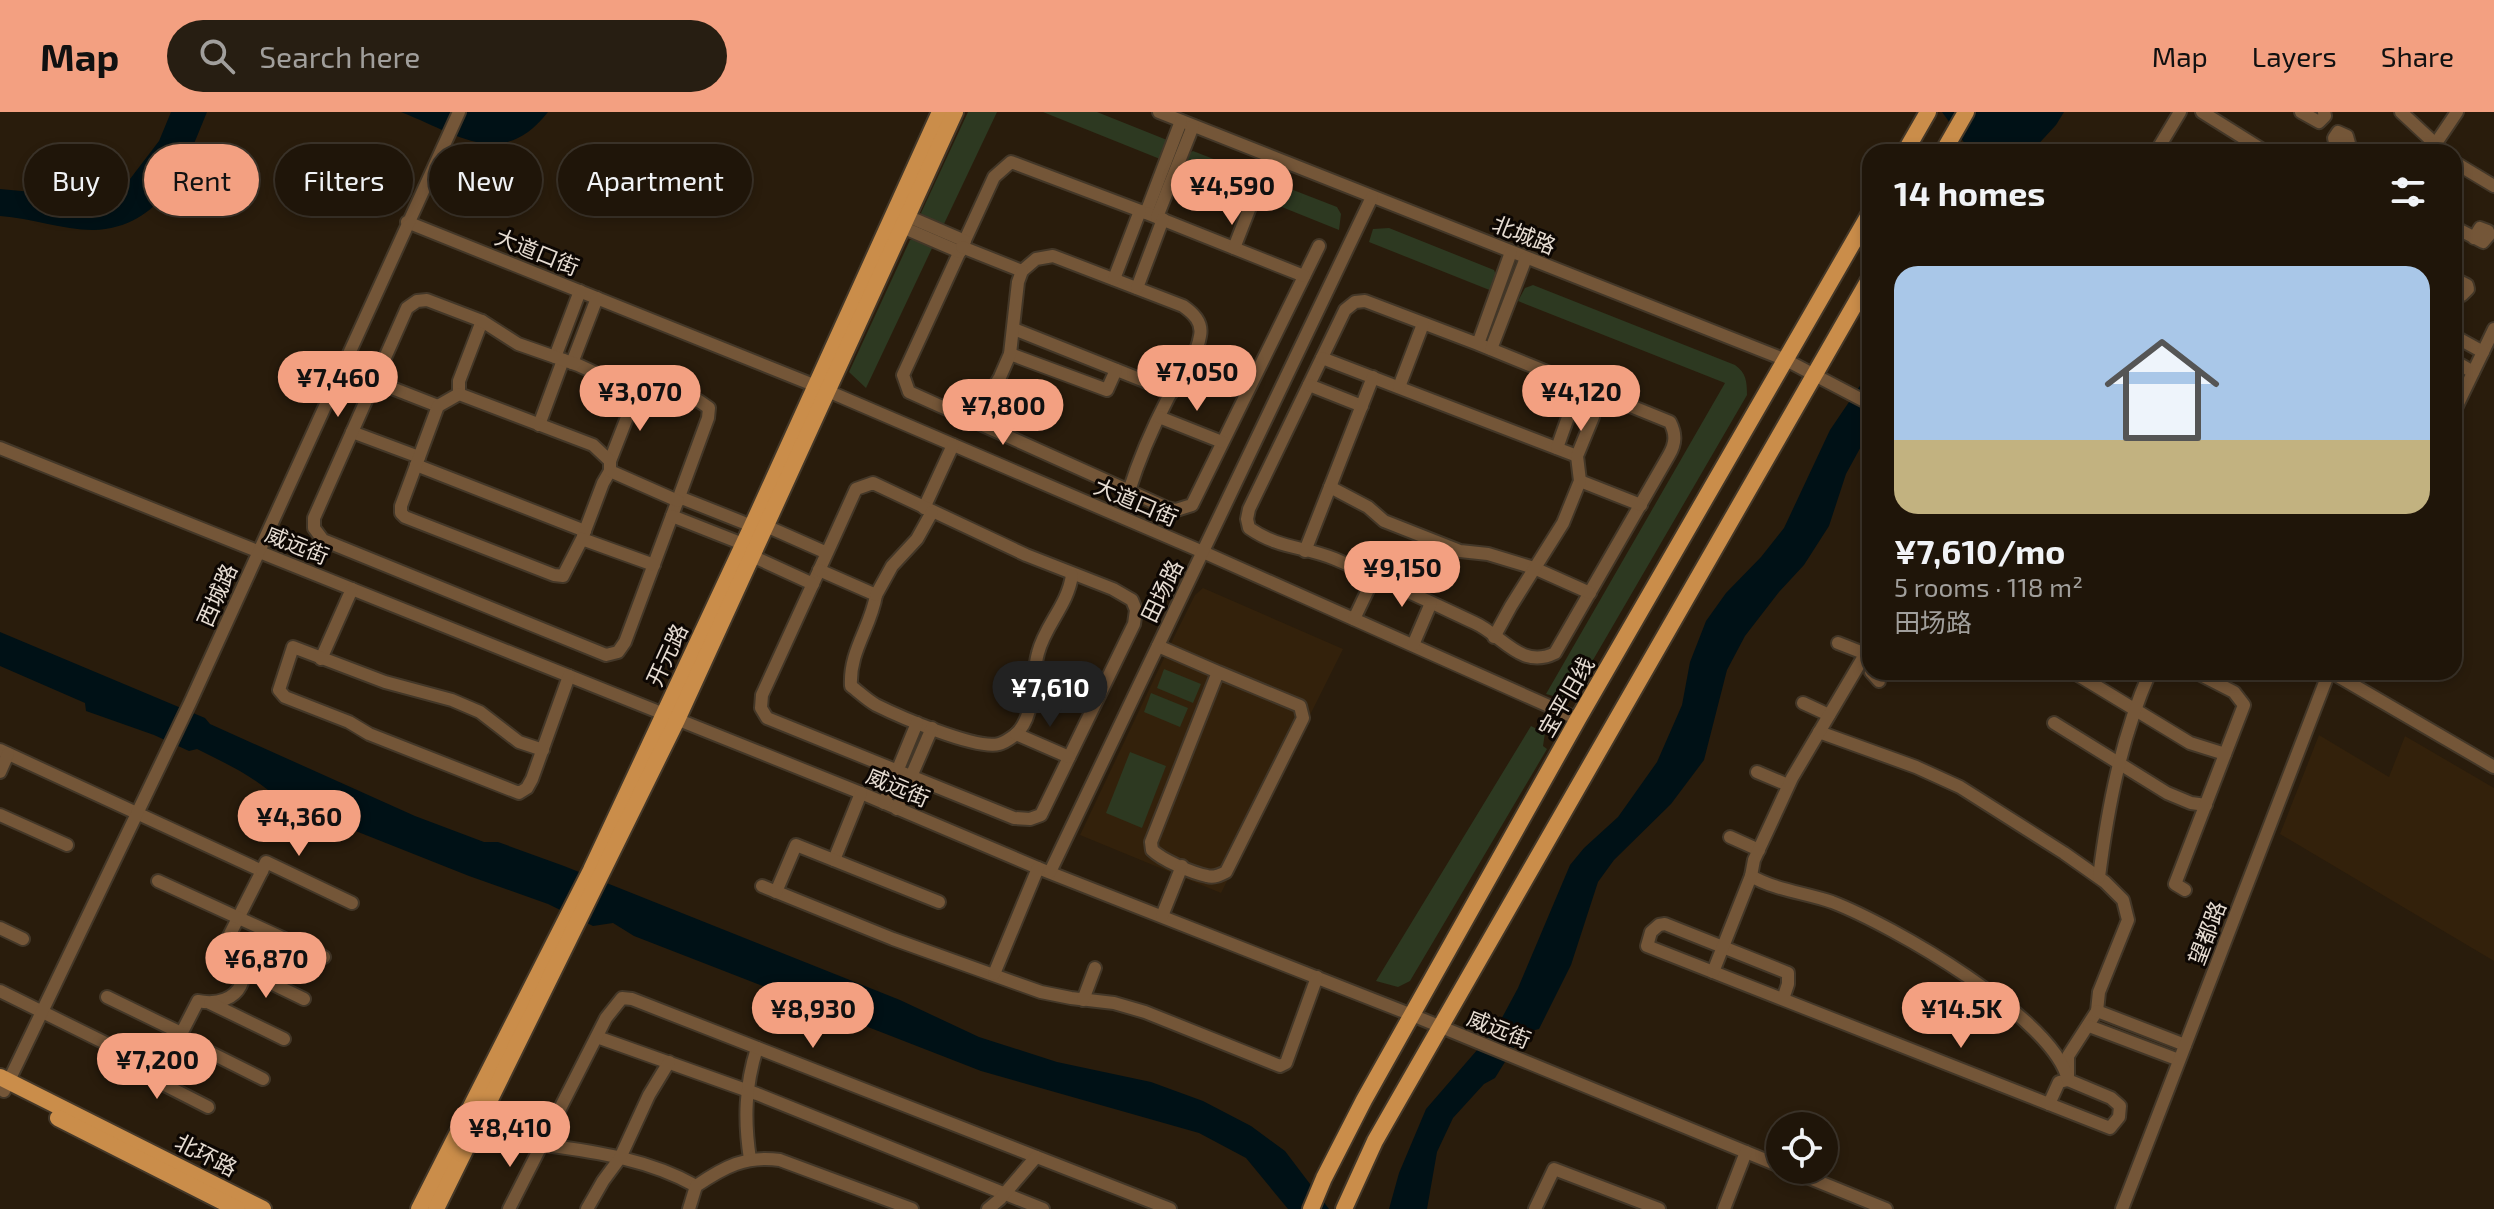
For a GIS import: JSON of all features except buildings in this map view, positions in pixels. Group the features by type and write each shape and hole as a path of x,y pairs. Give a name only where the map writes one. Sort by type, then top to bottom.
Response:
{"main road":[{"name":"开元路","path":"419,1209 571,924 671,717 822,388 940,112"},
{"name":"开元路","path":"822,388 905,222 955,112"},
{"path":"1947,144 1966,112"},
{"path":"1910,144 1925,117"},
{"name":"宝平旧线","path":"1311,1209 1324,1178 1412,1015 1578,719 1862,227"},
{"path":"1345,1207 1375,1141 1862,292"},
{"name":"开元路","path":"436,1209 486,1110 571,924"},
{"name":"北环路","path":"3,1084 237,1209"},
{"name":"北环路","path":"3,1084 263,1209"}],"street":[{"name":"西城路","path":"3,1084 43,1012 190,703 459,112"},
{"name":"北城路","path":"1159,112 1786,360 1862,400"},
{"path":"2161,144 2180,112"},
{"path":"2202,112 2253,144"},
{"path":"2307,114 2319,122 2323,121 2324,112"},
{"path":"2401,112 2431,144"},
{"path":"2439,144 2457,112"},
{"path":"1137,288 1152,215 1187,123"},
{"path":"1304,276 1011,162 994,177 903,375 909,392 1167,508 1185,508 1192,505 1319,246"},
{"path":"2462,167 2494,186"},
{"name":"田场路","path":"994,974 1158,646 1372,197"},
{"path":"1234,248 1250,207"},
{"path":"1114,279 1152,215"},
{"name":"大道口街","path":"407,222 822,388 1203,552 1578,719"},
{"path":"905,222 1022,271"},
{"path":"2462,231 2474,238"},
{"path":"1484,346 1511,252"},
{"path":"974,421 1010,354 1018,282 1022,271 1036,259 1053,256 1183,306 1198,319 1200,336 1189,367 1159,417 1129,491"},
{"path":"1484,346 1526,258"},
{"path":"539,425 563,360 580,291"},
{"path":"563,360 597,298"},
{"path":"427,300 482,321 518,344 563,360 637,392 699,401 709,408 708,418 697,434 654,565 625,642 618,652 606,655 323,540 314,528 314,518 407,308 417,301 427,300"},
{"path":"1365,301 1484,346 1670,422 1674,431 1675,445 1555,653 1547,657 1523,655 1482,626 1331,557 1288,548 1249,528 1247,519 1249,509 1345,310 1355,302 1365,301"},
{"path":"459,394 459,381 482,321"},
{"path":"1399,387 1423,324"},
{"path":"1014,329 1172,392"},
{"path":"2462,395 2494,329"},
{"path":"2462,340 2483,352"},
{"path":"1010,354 1107,390 1116,370"},
{"path":"1322,358 1577,456"},
{"path":"2462,366 2473,372"},
{"path":"342,369 438,406"},
{"path":"1287,376 1362,406"},
{"path":"1305,551 1373,377"},
{"path":"1557,448 1579,385"},
{"path":"459,394 438,406 401,513 563,576 584,535 637,392"},
{"path":"459,394 593,445 610,466 678,499 827,553"},
{"path":"1494,637 1563,523 1580,481 1577,456 1593,417 1572,406"},
{"path":"1159,417 1222,442"},
{"path":"352,432 654,565"},
{"path":"953,445 917,539 892,566 876,595 873,613 854,652 851,686 873,703 917,723 982,744 1000,744 1016,734 1030,707 1038,650 1067,597 1072,575"},
{"name":"威远街","path":"0,448 1766,1160"},
{"path":"345,449 358,453"},
{"path":"1266,474 1279,480"},
{"path":"1580,481 1641,505"},
{"path":"873,483 1132,600 1136,610 1134,624 1041,815 1030,819 1014,818 767,718 761,708 762,695 827,553 856,489 873,483"},
{"path":"1330,487 1368,507 1384,521 1423,537 1460,551 1488,554 1534,568 1590,593"},
{"path":"672,516 813,584"},
{"path":"819,570 876,595"},
{"path":"1354,619 1374,577"},
{"path":"321,659 352,589"},
{"path":"1413,645 1431,603"},
{"path":"1838,643 1862,659"},
{"path":"1158,646 1300,706 1303,718 1226,872 1207,876 1159,857 1152,850 1151,842 1218,672"},
{"path":"543,750 519,742 480,712 452,700 385,682 293,647 279,690 285,697 349,722 369,734 519,793 527,788 543,750 569,676"},
{"path":"1713,972 1759,850 1788,785 1829,715 1862,673"},
{"path":"2087,680 2190,743 2225,754"},
{"path":"2099,877 2107,814 2119,761 2134,708 2146,680"},
{"path":"2185,890 2175,884 2244,705 2234,692 2211,680"},
{"name":"望都路","path":"2122,1209 2327,680"},
{"path":"2344,680 2494,767"},
{"path":"1803,703 1829,715"},
{"path":"897,809 917,723"},
{"path":"2054,723 2167,793 2191,803 2206,805"},
{"path":"884,803 932,728"},
{"path":"1819,732 1916,767 1960,787 2099,877 2123,900 2128,920 2099,992 2097,1011 2068,1056 2068,1080"},
{"path":"1016,734 1069,757"},
{"path":"0,772 4,752 262,871"},
{"path":"1757,772 1788,785"},
{"path":"834,860 861,793"},
{"path":"0,815 67,845"},
{"path":"1730,837 1759,850"},
{"path":"776,892 796,845 939,902"},
{"path":"210,1003 231,996 240,988 243,962 226,942 266,862 352,903"},
{"path":"1162,916 1182,866"},
{"path":"1751,876 1833,903 1906,937 1952,964 2009,1009 2057,1053 2068,1080"},
{"path":"158,881 324,957"},
{"path":"762,886 893,939 1041,992 1114,1003 1145,1012 1280,1066 1286,1063 1317,977"},
{"path":"1783,999 1788,973 1665,924 1659,925 1648,939 1647,946 2110,1128 2116,1122 2120,1106 2111,1098 2068,1080 2059,1082 2049,1104"},
{"path":"0,928 23,939"},
{"path":"1083,1000 1095,968"},
{"path":"244,970 304,999"},
{"path":"0,991 162,1071"},
{"path":"107,997 263,1079"},
{"path":"509,1209 606,1018 622,998 632,999 1170,1209"},
{"path":"208,1107 157,1081 198,1001 210,1003 284,1039"},
{"path":"2097,1011 2185,1045"},
{"path":"2089,1026 2179,1060"},
{"path":"597,1037 747,1091 1043,1209"},
{"path":"750,1159 744,1111 757,1048"},
{"path":"587,1209 620,1158 649,1095 669,1062"},
{"path":"486,1110 546,1140 633,1161 696,1186"},
{"path":"1724,1209 1746,1152"},
{"path":"689,1209 696,1186 723,1169 761,1157 780,1160 912,1209"},
{"path":"988,1209 1036,1157"},
{"path":"1535,1209 1554,1169 1659,1209"},
{"path":"1824,1184 1886,1209"}],"shaded area":[{"path":"171,112 207,112 194,144 157,144"},
{"path":"401,112 548,112 531,130 514,140 496,144 460,137"},
{"path":"1942,112 2064,112 2038,144 1965,144"},
{"path":"144,161 144,213 117,227 93,230 70,228 0,216 0,189 24,191 24,216 128,216 130,179"},
{"path":"1862,383 1862,445 1846,474 1829,526 1804,565 1745,636 1727,670 1704,760 1671,804 1614,860 1598,882 1571,965 1539,1029 1523,1033 1495,1078 1484,1084 1453,1118 1437,1152 1427,1209 1389,1209 1399,1173 1426,1109 1497,1027 1518,988 1570,865 1618,817 1657,762 1682,705 1690,662 1706,621 1726,593 1784,528 1830,430"},
{"path":"1203,588 1343,649 1221,893 1080,835 1173,639 1195,595"},
{"path":"0,632 205,718 210,724 415,816 484,842 498,842 564,866 900,1000 979,1037 1057,1062 1151,1082 1203,1101 1251,1126 1285,1151 1329,1209 1288,1209 1246,1158 1199,1133 981,1071 634,936 613,923 593,926 548,904 280,801 251,778 197,749 189,751 86,711 85,703 0,666"},
{"path":"2319,735 2389,777 2405,736 2494,788 2494,961 2280,834"}],"green space":[{"path":"968,112 997,112 943,226 923,217 921,213"},
{"path":"1043,112 1097,112 1167,140 1160,159"},
{"path":"1193,151 1337,207 1341,214 1339,230 1182,167"},
{"path":"1389,228 1494,270 1496,275 1492,291 1369,242 1373,229"},
{"path":"910,240 934,244 866,388 849,372"},
{"path":"1533,285 1735,365 1744,374 1747,386 1747,395 1575,691 1564,699 1546,694 1725,383 1518,301 1525,288"},
{"path":"1164,669 1201,684 1193,703 1157,688"},
{"path":"1151,693 1188,708 1180,727 1144,712"},
{"path":"1531,726 1545,733 1543,746 1547,749 1410,981 1398,987 1376,981"},
{"path":"1130,752 1166,766 1142,828 1106,813"}]}
